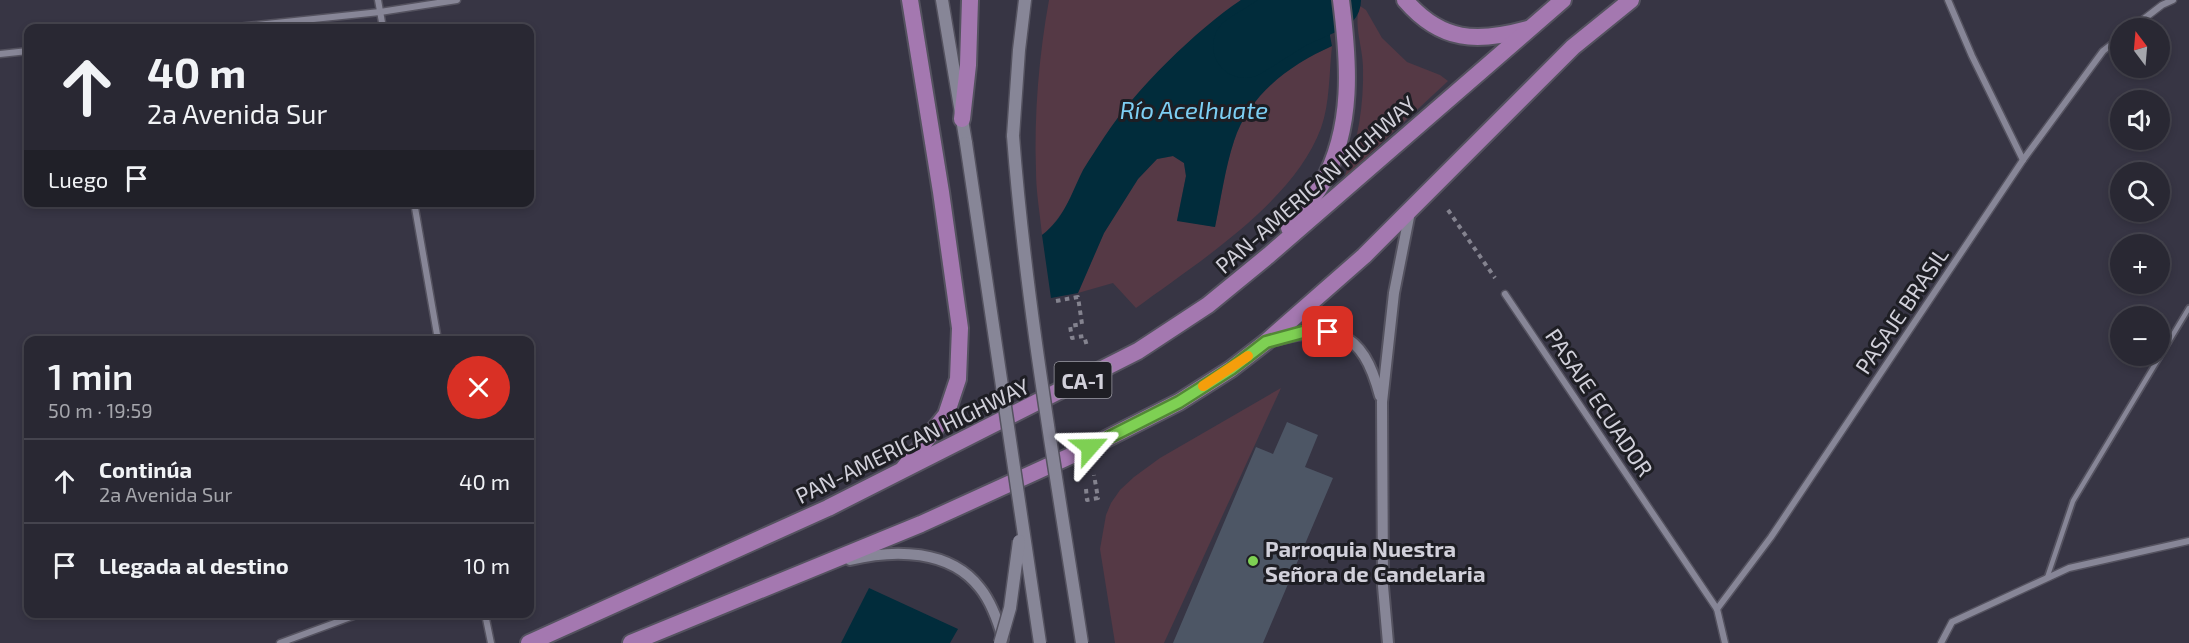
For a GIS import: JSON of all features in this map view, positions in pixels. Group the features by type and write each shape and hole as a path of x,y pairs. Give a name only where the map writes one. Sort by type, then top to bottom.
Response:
{"highway":[{"path":"900,474 946,415 958,379 960,328 910,0"},
{"path":"962,119 968,65 970,0"},
{"path":"1269,255 1322,183 1344,123 1347,97 1346,40 1341,0"},
{"path":"1405,0 1418,14 1437,27 1453,34 1472,38 1489,38 1531,28"},
{"name":"PAN-AMERICAN HIGHWAY","path":"529,643 900,474 1138,351 1208,305 1269,255 1563,0"},
{"path":"632,643 921,524 1090,447 1179,402 1231,369 1266,342 1364,256 1573,47 1631,0"}],"main road":[{"path":"942,0 966,143 1040,643"},
{"path":"1026,0 1019,50 1013,136 1035,345 1082,643"},
{"path":"1002,643 1010,608 1021,519"}],"street":[{"path":"378,0 382,24"},
{"path":"266,24 380,12 457,0"},
{"path":"1948,0 1972,56 2023,160"},
{"path":"2145,18 2173,0"},
{"name":"PASAJE BRASIL","path":"1718,609 1771,537 2023,160 2103,51 2110,46"},
{"path":"0,54 24,51"},
{"path":"415,207 437,336"},
{"path":"1388,643 1383,586 1382,402 1394,293 1410,208"},
{"name":"PASAJE ECUADOR","path":"1505,294 1718,609 1725,643"},
{"path":"1266,342 1303,332 1328,332 1347,338 1363,352 1374,372 1382,402"},
{"path":"1941,643 1952,622 2069,568 2189,541"},
{"path":"809,571 884,553 924,556 946,563 963,572 979,587 996,615 1002,643"},
{"path":"280,643 348,618"},
{"path":"486,618 490,643"}],"lane":[{"path":"2047,578 2073,501 2189,308"}],"path":[{"path":"1433,187 1505,294"},
{"path":"1056,301 1078,297 1082,324 1070,326 1072,338 1084,336"},
{"path":"1086,489 1087,500 1098,498 1090,447"}],"shaded area":[{"path":"1049,0 1241,0 1196,39 1113,125 1099,144 1061,214 1042,235 1036,179 1036,128 1042,42"},
{"path":"1360,6 1366,10 1382,38 1407,62 1440,75 1448,81 1344,178 1353,151 1361,109 1363,60 1358,28"},
{"path":"1332,46 1328,98 1321,128 1308,155 1267,206 1214,251 1136,308 1113,283 1078,293 1104,233 1138,179 1157,159 1173,156 1184,163 1186,176 1177,220 1215,227 1231,151 1241,124 1250,109 1272,83 1286,72"},
{"path":"1281,388 1164,643 1115,643 1100,549 1106,515 1111,503 1120,490 1134,477 1160,458"}],"water":[{"name":"Río Acelhuate","path":"1241,0 1323,0 1332,46 1286,72 1272,83 1250,109 1241,124 1231,151 1215,227 1177,221 1186,176 1184,163 1173,156 1157,159 1138,179 1104,233 1078,293 1051,298 1042,235 1050,229 1061,214 1088,161 1117,118 1167,62 1205,27"},
{"path":"869,588 958,629 950,643 841,643"}],"building":[{"name":"Parroquia Nuestra Señora de Candelaria","path":"1287,422 1318,435 1305,467 1333,478 1263,643 1173,643 1256,447 1273,454"}],"waterway":[{"name":"Río Acelhuate","path":"1245,46 1291,17 1329,0"}],"slow traffic":[{"path":"1203,386 1248,356"}],"place":[{"name":"Parroquia Nuestra Señora de Candelaria","path":"1253,561"}],"route":[{"path":"1090,447 1179,402 1231,369 1266,342 1303,332 1328,332"}]}
